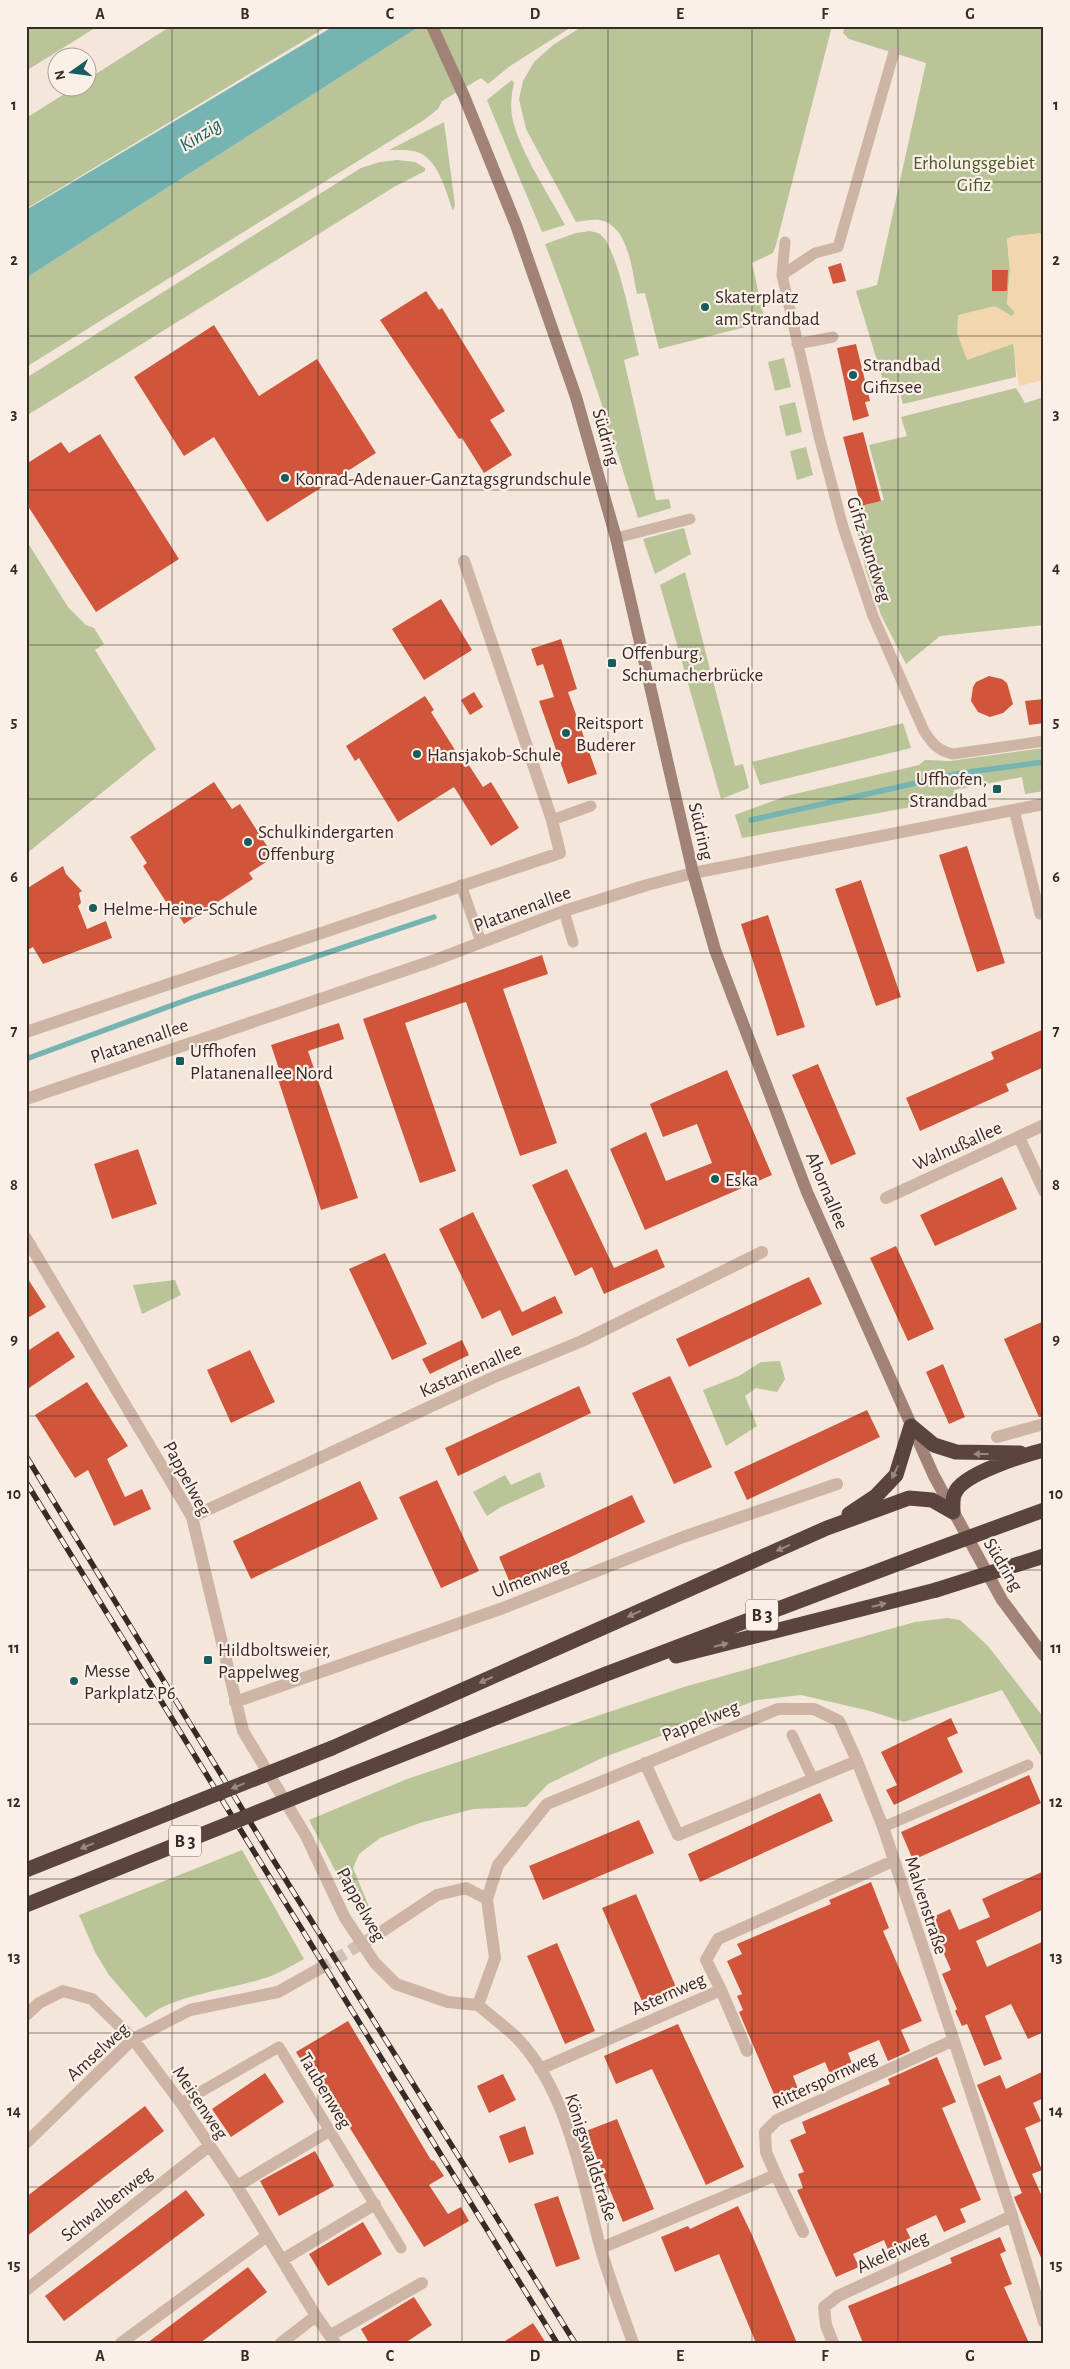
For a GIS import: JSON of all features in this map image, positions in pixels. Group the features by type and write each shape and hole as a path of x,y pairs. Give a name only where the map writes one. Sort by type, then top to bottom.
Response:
{"highway":[{"path":"827,1528 876,1496 896,1474 911,1426 934,1445 956,1452 1037,1452"},
{"path":"26,1870 332,1748 827,1528 909,1498 932,1500 953,1512 955,1492 968,1479 1037,1452"},
{"name":"B 3","path":"26,1905 606,1674 1044,1510"},
{"path":"606,1674 936,1590 1044,1556"}],"street":[{"name":"Südring","path":"432,26 464,96 516,225 576,397 616,538 693,874"},
{"name":"Platanenallee","path":"26,1032 560,853 552,820 464,561"},
{"name":"Platanenallee","path":"26,1099 481,942 564,911 647,885 693,874 1044,804"},
{"name":"Ahornallee","path":"693,874 715,950 807,1192 911,1426 953,1512"},
{"name":"Walnußallee","path":"886,1198 1044,1125"},
{"path":"1018,1137 1044,1191"},
{"name":"Pappelweg","path":"26,1238 192,1517 243,1731 306,1836 345,1918 375,1963 396,1984 448,2002 478,2005 495,1958 487,1899 498,1865 547,1804 778,1709 814,1709 839,1721 857,1761"},
{"name":"Kastanienallee","path":"192,1517 492,1378 582,1341 762,1252"},
{"path":"997,1437 1044,1424"},
{"name":"Ulmenweg","path":"235,1702 503,1608 683,1537 837,1484"},
{"name":"Südring","path":"953,1512 1002,1600 1044,1656"},
{"path":"644,1763 678,1835 857,1761"},
{"name":"Malvenstraße","path":"857,1761 883,1827 952,2041 1012,2216 1044,2322"},
{"name":"Asternweg","path":"540,2070 720,1990 706,1960 718,1938 893,1861"},
{"path":"378,1934 437,1895 466,1888 487,1899"},
{"name":"Amselweg","path":"26,2143 133,2039 190,2010 278,1992 319,1969"},
{"path":"720,1990 747,2051"},
{"name":"Meisenweg","path":"26,2015 38,2003 63,1991 92,1999 133,2039 181,2103 236,2186 316,2316 333,2339 422,2283"},
{"name":"Königswaldstraße","path":"478,2005 516,2038 540,2070 561,2110 583,2178 601,2248 633,2343"},
{"name":"Ritterspornweg","path":"776,2174 766,2152 764,2132 777,2120 952,2041"},
{"path":"236,2186 329,2131"},
{"name":"Schwalbenweg","path":"26,2290 209,2146"},
{"path":"601,2248 776,2174 803,2232"},
{"path":"282,2260 375,2204"},
{"name":"Akeleiweg","path":"833,2343 826,2325 824,2307 838,2296 1012,2216"},
{"path":"121,2343 267,2236"},
{"path":"280,2343 316,2316"}],"lane":[{"path":"782,275 815,253 838,247 894,52"},
{"name":"Gifiz-Rundweg","path":"785,242 782,275 830,480 855,570 873,616 924,731 934,746 943,752 953,754 1044,741"},
{"path":"797,344 833,337"},
{"path":"616,538 690,519"},
{"path":"552,820 591,806"},
{"path":"1014,810 1040,914"},
{"path":"462,885 481,942"},
{"path":"564,911 573,942"},
{"path":"792,1735 813,1780"},
{"path":"883,1827 1028,1766"},
{"name":"Taubenweg","path":"181,2103 280,2047 401,2248"}],"green space":[{"path":"26,26 98,26 63,48 48,48 48,57 26,71"},
{"path":"171,26 328,26 26,209 26,118 58,98 98,98 98,73"},
{"path":"420,26 573,26 510,66 488,84 481,78 442,101 438,109 424,120 26,367 26,278"},
{"path":"583,26 832,26 776,245 773,253 752,263 765,322 659,349 645,293 637,294 631,262 623,240 610,224 600,220 576,222 526,129 519,99 523,81 534,62 553,45"},
{"name":"Erholungsgebiet Gifiz","path":"845,26 1044,26 1044,233 1013,236 1007,239 1010,270 1007,304 1015,312 1012,316 1016,377 903,404 900,392 887,394 856,291 877,285 926,63 849,39 843,33"},
{"path":"512,80 514,83 511,112 522,147 565,225 542,232 487,100"},
{"path":"444,122 455,205 453,211 441,179 433,164 427,158 413,151 389,150"},
{"path":"397,160 415,162 425,168 425,171 394,187 26,416 26,378 361,168 380,162"},
{"path":"590,231 600,234 607,243 619,273 639,355 624,360 656,500 669,499 671,508 638,518 582,346 545,244 576,233"},
{"path":"784,358 791,387 775,391 768,362"},
{"path":"1016,388 1025,403 1044,397 1044,625 940,636 906,664 881,615 866,571 852,509 884,500 869,445 907,436 901,417"},
{"path":"795,402 802,432 786,436 779,406"},
{"path":"806,447 813,475 797,480 790,451"},
{"path":"684,528 691,554 655,574 643,539"},
{"path":"26,540 68,607 86,625 94,628 104,644 95,650 156,749 26,854"},
{"path":"685,572 735,766 743,764 749,788 721,799 660,585"},
{"path":"903,723 911,748 760,785 752,762"},
{"path":"1044,748 1044,791 1025,794 1022,777 954,790 955,799 742,838 735,815 786,796 919,765 925,760 950,761"},
{"path":"175,1280 181,1295 142,1314 133,1285"},
{"path":"780,1361 785,1379 777,1392 756,1388 745,1396 757,1426 726,1446 703,1390 739,1376 761,1362"},
{"path":"540,1472 545,1487 501,1507 487,1516 473,1492 505,1475 511,1485"},
{"path":"947,1618 960,1620 988,1646 1044,1718 1044,1761 1002,1690 904,1722 870,1711 801,1695 757,1700 602,1758 548,1784 526,1807 473,1809 420,1823 380,1838 359,1854 353,1868 370,1909 359,1916 309,1820 407,1779 684,1687 915,1622"},
{"path":"242,1850 304,1959 268,1977 185,1998 157,2010 146,2018 109,1975 95,1952 79,1915"}],"sand":[{"path":"1044,233 1044,380 1019,386 1013,344 967,360 957,333 958,315 995,306 1012,316 1015,312 1007,304 1010,270 1007,239 1013,236"}],"water":[{"name":"Kinzig","path":"334,26 420,26 26,278 26,210"}],"building":[{"path":"841,263 846,281 833,284 828,267"},
{"path":"992,270 1008,270 1007,291 992,291"},
{"path":"426,291 439,310 442,308 505,411 490,420 512,455 484,473 462,438 459,439 380,320"},
{"path":"214,325 259,396 317,359 376,453 267,522 214,437 184,456 134,377"},
{"name":"Strandbad Gifizsee","path":"856,344 870,401 865,402 869,416 853,421 837,348"},
{"path":"863,432 881,501 861,506 843,437"},
{"path":"100,434 179,559 96,612 26,503 26,464 61,442 69,453"},
{"path":"441,599 472,650 424,680 392,629"},
{"path":"561,639 577,689 568,692 597,774 568,784 539,701 554,697 543,664 537,666 531,649"},
{"path":"989,676 1002,679 1007,683 1013,704 1003,713 990,717 978,712 971,701 973,687 976,682"},
{"path":"474,692 483,707 470,715 461,700"},
{"path":"425,696 434,710 431,712 462,761 465,759 483,787 491,782 519,828 491,846 454,787 398,822 359,758 355,761 346,746"},
{"path":"1044,699 1044,723 1029,725 1025,701"},
{"path":"214,782 232,809 240,804 274,857 249,873 253,879 184,924 173,906 170,908 143,866 147,863 130,837"},
{"path":"967,846 1005,963 977,972 939,855"},
{"path":"63,866 66,874 82,891 79,893 81,903 78,906 87,929 106,921 112,938 43,964 33,947 26,951 26,889"},
{"path":"861,880 901,997 876,1006 835,889"},
{"path":"768,915 805,1027 777,1036 741,924"},
{"path":"542,955 548,974 503,989 557,1143 520,1156 466,1002 462,1003 405,1023 456,1171 420,1183 363,1019"},
{"path":"339,1023 344,1039 308,1051 358,1198 321,1210 275,1070 279,1069 271,1045"},
{"path":"1044,1029 1044,1067 1006,1084 1009,1091 920,1131 906,1098 994,1059 991,1052"},
{"path":"818,1064 856,1154 831,1165 792,1075"},
{"path":"727,1070 772,1175 645,1230 610,1149 646,1132 666,1181 712,1163 697,1124 663,1137 650,1104"},
{"path":"138,1149 157,1204 112,1219 94,1164"},
{"path":"567,1169 614,1268 657,1249 665,1267 604,1294 592,1267 575,1276 532,1185"},
{"path":"1002,1177 1017,1209 935,1246 920,1215"},
{"path":"473,1212 522,1312 555,1296 563,1313 512,1336 500,1310 482,1319 439,1229"},
{"path":"896,1246 934,1329 908,1341 870,1258"},
{"path":"385,1253 427,1344 392,1360 349,1269"},
{"path":"26,1276 46,1307 26,1319"},
{"path":"809,1277 822,1304 689,1367 676,1339"},
{"path":"1044,1321 1044,1416 1039,1417 1004,1339"},
{"path":"58,1331 75,1357 26,1390 26,1352"},
{"path":"462,1340 469,1355 430,1374 422,1359"},
{"path":"250,1350 275,1402 231,1423 207,1370"},
{"path":"943,1364 965,1417 949,1424 926,1372"},
{"path":"670,1376 712,1467 674,1484 632,1393"},
{"path":"87,1382 128,1446 107,1459 125,1497 142,1489 151,1509 114,1526 88,1470 75,1478 35,1415"},
{"path":"579,1386 591,1413 458,1476 445,1448"},
{"path":"867,1410 880,1437 747,1500 734,1472"},
{"path":"437,1480 479,1571 441,1588 399,1497"},
{"path":"360,1481 378,1519 251,1579 233,1541"},
{"path":"632,1495 645,1522 511,1585 499,1557"},
{"path":"951,1718 958,1733 947,1738 963,1772 894,1805 886,1790 897,1785 881,1752"},
{"path":"1029,1775 1041,1803 913,1860 901,1832"},
{"path":"820,1793 833,1821 700,1882 688,1854"},
{"path":"639,1820 654,1853 543,1900 529,1866"},
{"path":"1044,1871 1044,1909 976,1941 987,1967 1044,1941 1044,2032 1028,2039 1011,2004 985,2016 1002,2059 984,2066 967,2024 962,2026 955,2011 957,2009 942,1974 951,1970 929,1919 950,1909 959,1930 990,1917 982,1899"},
{"path":"871,1882 889,1928 883,1931 922,2021 901,2030 910,2051 888,2061 879,2040 848,2053 853,2066 831,2076 825,2062 793,2076 798,2089 776,2099 739,2012 743,2010 737,1996 742,1994 727,1961 742,1954 737,1944 831,1904 829,1900"},
{"path":"636,1894 679,1994 645,2008 602,1908"},
{"path":"557,1943 595,2031 565,2044 527,1956"},
{"path":"348,2021 431,2160 434,2161 444,2176 429,2185 448,2214 461,2207 469,2221 424,2247 318,2077 313,2080 296,2052"},
{"path":"678,2024 744,2167 706,2185 652,2069 616,2084 604,2056"},
{"path":"937,2057 956,2102 942,2108 981,2200 960,2209 966,2222 944,2232 936,2215 906,2229 912,2241 889,2252 884,2240 853,2254 859,2267 836,2277 797,2190 803,2188 798,2174 804,2172 790,2140 806,2133 802,2122 890,2084 888,2079"},
{"path":"1044,2071 1044,2098 1033,2103 1041,2121 1025,2128 1042,2170 1032,2174 1044,2201 1044,2264 1014,2197 1022,2193 977,2085 1000,2075 1006,2089"},
{"path":"265,2073 284,2102 231,2137 212,2109"},
{"path":"503,2074 516,2100 489,2113 477,2086"},
{"path":"145,2106 164,2131 26,2237 26,2197"},
{"path":"617,2119 654,2209 623,2222 586,2131"},
{"path":"525,2126 534,2154 509,2163 499,2136"},
{"path":"315,2151 334,2186 279,2216 260,2181"},
{"path":"186,2190 205,2215 64,2321 45,2296"},
{"path":"558,2196 580,2259 556,2267 534,2204"},
{"path":"738,2206 797,2343 756,2343 719,2254 675,2272 661,2237 688,2226 690,2229"},
{"path":"363,2222 382,2254 328,2286 309,2254"},
{"path":"1000,2237 1006,2251 1000,2254 1012,2284 1004,2287 1029,2343 863,2343 848,2306 952,2263 950,2258"},
{"path":"248,2267 267,2292 220,2328 200,2343 147,2343"},
{"path":"414,2297 432,2325 405,2343 369,2343 361,2329"},
{"path":"533,2323 546,2343 502,2343"}],"waterway":[{"path":"751,820 961,773 1044,762"},
{"path":"26,1059 192,998 434,917"}],"tunnel":[{"path":"319,1969 378,1934"}],"railway":[{"path":"26,1456 274,1861 575,2343"},
{"path":"26,1482 557,2343"}],"place":[{"name":"Skaterplatz am Strandbad","path":"705,307"},
{"name":"Strandbad Gifizsee","path":"853,375"},
{"name":"Konrad-Adenauer-Ganztagsgrundschule","path":"285,478"},
{"name":"Offenburg, Schumacherbrücke","path":"612,663"},
{"name":"Reitsport Buderer","path":"566,733"},
{"name":"Hansjakob-Schule","path":"417,754"},
{"name":"Uffhofen, Strandbad","path":"997,789"},
{"name":"Schulkindergarten Offenburg","path":"248,842"},
{"name":"Helme-Heine-Schule","path":"93,908"},
{"name":"Uffhofen Platanenallee Nord","path":"180,1061"},
{"name":"Eska","path":"715,1179"},
{"name":"Hildboltsweier, Pappelweg","path":"208,1660"},
{"name":"Messe Parkplatz P6","path":"74,1681"}]}
